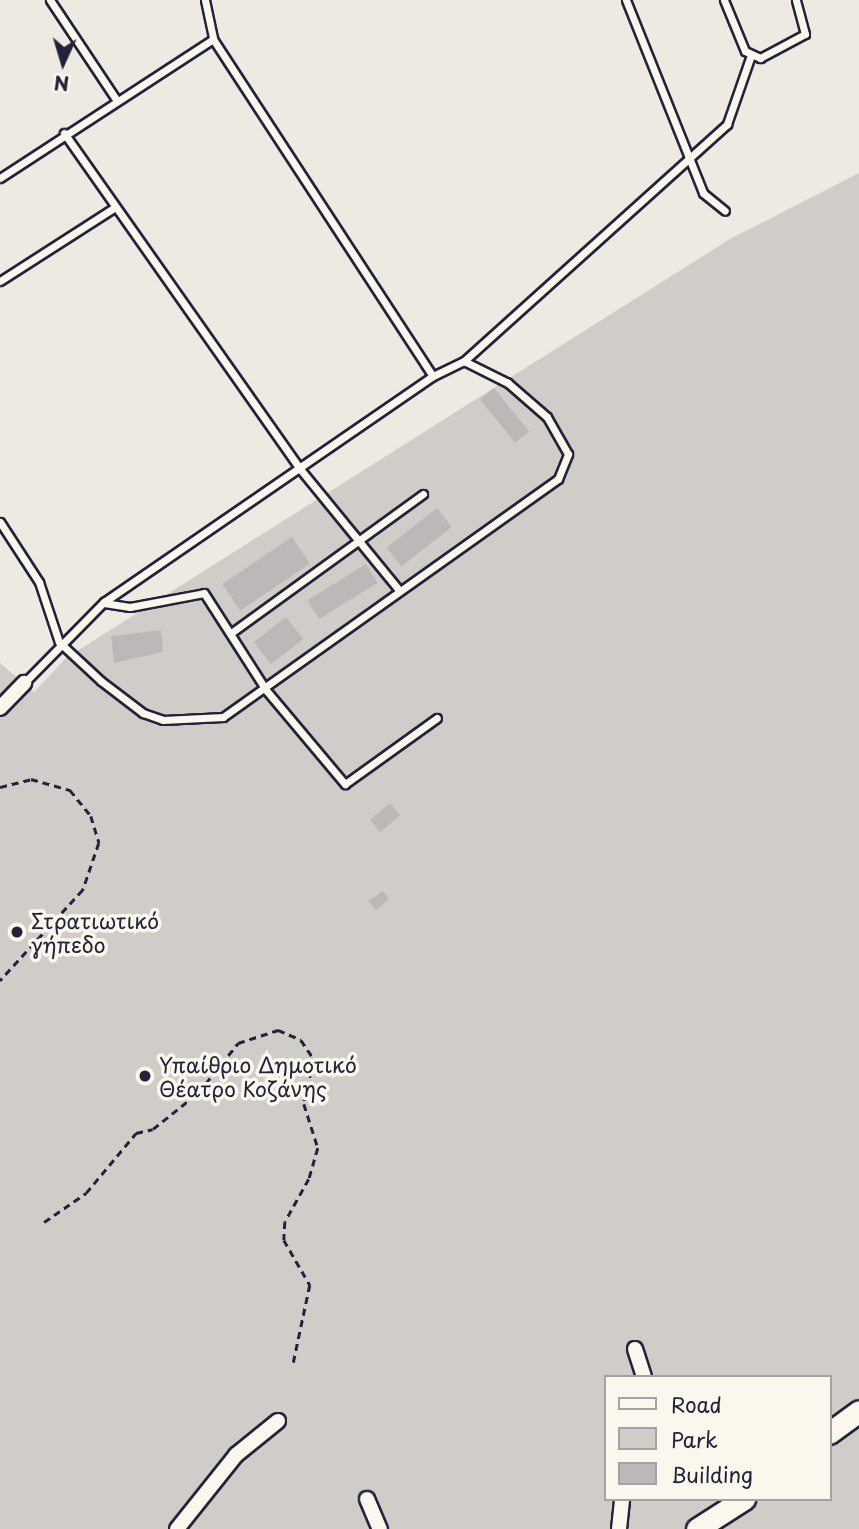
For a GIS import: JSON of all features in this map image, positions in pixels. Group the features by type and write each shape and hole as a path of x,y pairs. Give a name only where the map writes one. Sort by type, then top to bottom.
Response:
{"street":[{"path":"0,708 24,683"},
{"path":"635,1349 643,1375"},
{"path":"831,1432 859,1411"},
{"path":"177,1529 236,1455 278,1421"},
{"path":"367,1499 380,1529"},
{"path":"619,1529 622,1501"},
{"path":"697,1529 741,1501"}],"lane":[{"path":"50,0 115,98"},
{"path":"205,0 213,39 433,376"},
{"path":"626,0 703,193 725,211"},
{"path":"24,683 59,642 104,603 433,376 464,361 727,124 751,55 724,0"},
{"path":"751,55 765,57 805,34 796,0"},
{"path":"0,178 115,98 213,39"},
{"path":"64,133 112,209 300,469 399,590"},
{"path":"0,281 112,209"},
{"path":"0,522 39,582 59,642 125,701 163,720 223,717 266,690 399,590 558,478 568,454 534,406 508,383 464,361"},
{"path":"231,633 356,539 423,494"},
{"path":"104,603 131,607 204,593 266,690 345,784 438,718"}],"path":[{"path":"0,787 32,779 70,790 91,816 99,843 83,890 0,981"},
{"path":"44,1222 86,1193 136,1133 152,1129 198,1093 238,1043 278,1030 301,1040 314,1059 304,1104 318,1148 285,1222 284,1240 310,1285 293,1365"}],"green space":[{"path":"859,173 859,1529 0,1529 0,663 34,692 66,658 730,239"}],"building":[{"path":"494,388 529,432 515,443 480,399"},
{"path":"437,508 452,527 401,566 387,547"},
{"path":"292,537 310,564 240,611 222,584"},
{"path":"366,564 378,583 319,619 307,601"},
{"path":"286,617 303,639 271,664 254,642"},
{"path":"161,630 163,652 114,663 111,636"},
{"path":"390,803 400,815 380,832 370,820"},
{"path":"383,891 389,899 376,910 368,901"}],"place":[{"name":"Στρατιωτικό γήπεδο","path":"17,932"},
{"name":"Υπαίθριο Δημοτικό Θέατρο Κοζάνης","path":"145,1076"}]}
